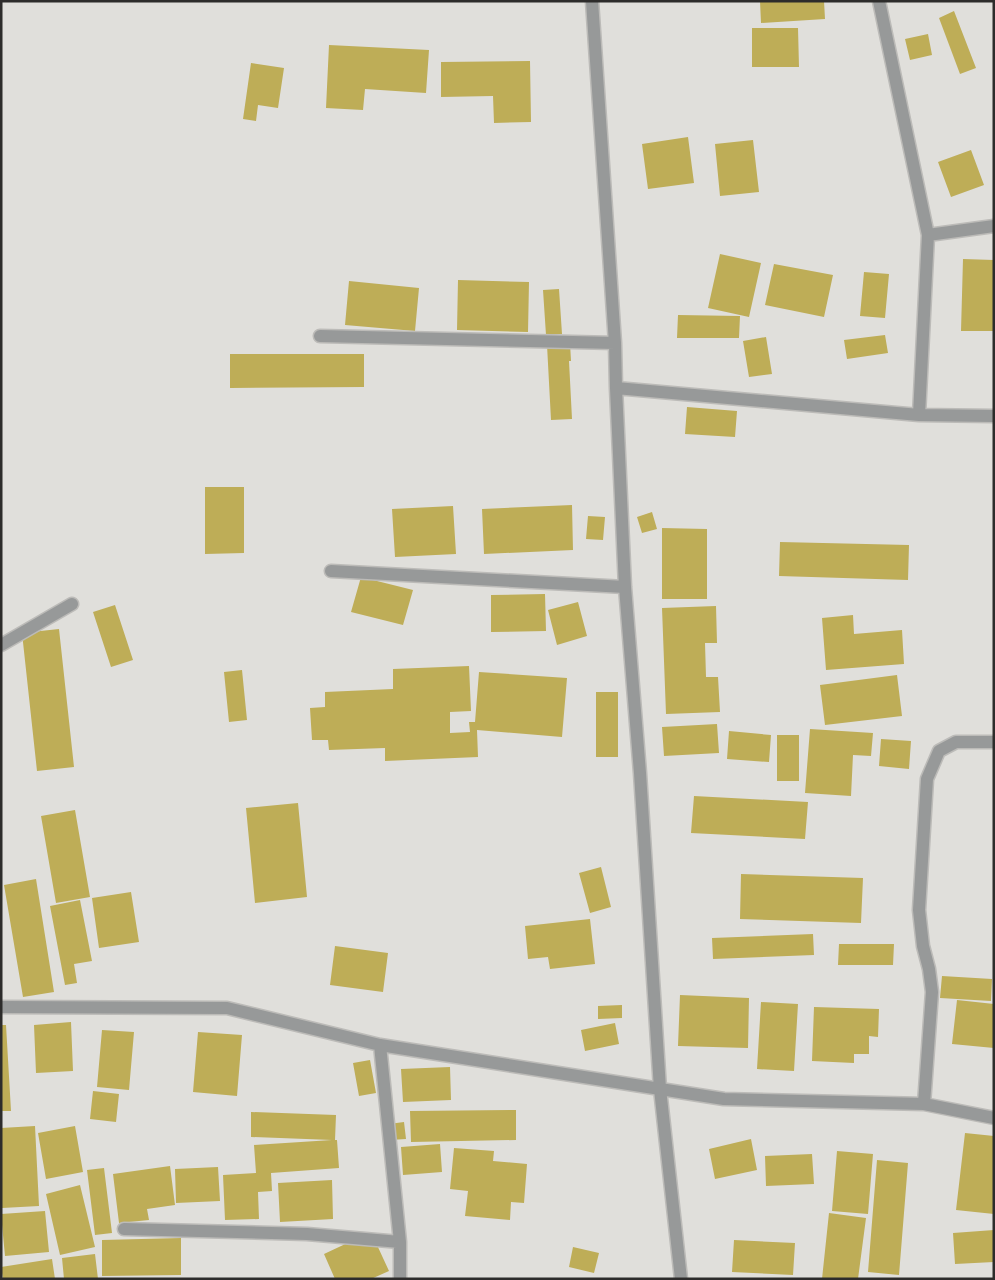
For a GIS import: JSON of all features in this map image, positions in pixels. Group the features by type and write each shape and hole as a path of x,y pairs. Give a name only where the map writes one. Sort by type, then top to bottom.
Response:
{"street":[{"path":"592,1 615,343 625,586 640,774 660,1089 681,1279"},
{"path":"879,1 928,235 919,414"},
{"path":"928,235 994,226"},
{"path":"320,336 615,343"},
{"path":"616,388 919,414 994,416"},
{"path":"331,571 625,586"},
{"path":"1,645 72,604"},
{"path":"924,1104 932,992 919,910 926,779 939,751 956,742 994,742"},
{"path":"1,1007 227,1008 380,1045 724,1099 924,1104 994,1118"},
{"path":"380,1045 400,1242 400,1279"},
{"path":"124,1229 307,1234 400,1242"}],"building":[{"path":"760,1 824,1 825,19 761,23"},
{"path":"954,11 976,68 960,74 939,18"},
{"path":"752,28 798,28 799,67 752,67"},
{"path":"928,34 932,55 910,60 905,39"},
{"path":"329,45 429,50 426,93 365,89 363,110 326,108"},
{"path":"530,61 531,122 494,123 493,96 441,97 441,62"},
{"path":"251,63 284,68 278,108 258,105 256,121 243,119"},
{"path":"688,137 694,183 648,189 642,144"},
{"path":"753,140 759,192 720,196 715,144"},
{"path":"971,150 984,185 951,197 938,162"},
{"path":"720,254 761,263 749,317 708,308"},
{"path":"963,259 994,260 994,331 961,331"},
{"path":"774,264 833,275 824,317 765,305"},
{"path":"864,272 889,274 885,318 860,316"},
{"path":"458,280 529,282 528,332 457,330"},
{"path":"349,281 419,288 415,331 345,325"},
{"path":"559,289 562,334 546,335 543,290"},
{"path":"678,315 740,316 739,338 677,338"},
{"path":"885,335 888,353 847,359 844,340"},
{"path":"766,337 772,374 749,377 743,341"},
{"path":"570,343 572,419 551,420 547,345"},
{"path":"230,354 364,354 364,387 230,388"},
{"path":"687,407 737,411 735,437 685,434"},
{"path":"205,487 244,487 244,553 205,554"},
{"path":"572,505 573,550 484,554 482,509"},
{"path":"453,506 456,554 395,557 392,509"},
{"path":"652,512 657,529 642,533 637,517"},
{"path":"588,516 605,517 603,540 586,539"},
{"path":"662,528 707,529 707,599 662,599"},
{"path":"780,542 909,545 908,580 779,576"},
{"path":"361,577 413,590 403,625 351,612"},
{"path":"545,594 546,631 491,632 491,595"},
{"path":"578,602 587,636 557,645 548,610"},
{"path":"115,605 133,660 111,667 93,612"},
{"path":"716,606 717,643 705,643 706,677 718,677 720,712 666,714 662,608"},
{"path":"853,615 854,634 902,630 904,664 826,670 822,618"},
{"path":"59,629 74,767 37,771 22,633"},
{"path":"469,666 471,711 450,712 450,733 470,732 469,722 475,722 479,672 567,678 562,737 477,730 478,757 385,761 385,748 329,750 328,740 312,740 310,708 325,707 325,692 393,689 393,669"},
{"path":"242,670 247,720 229,722 224,672"},
{"path":"897,675 902,716 825,725 820,685"},
{"path":"596,692 618,692 618,757 596,757"},
{"path":"717,724 719,753 664,756 662,727"},
{"path":"810,729 873,733 871,756 853,755 851,796 805,793"},
{"path":"729,731 771,735 769,762 727,759"},
{"path":"777,735 799,735 799,781 777,781"},
{"path":"881,739 911,741 909,769 879,766"},
{"path":"694,796 808,802 805,839 691,833"},
{"path":"298,803 307,897 255,903 246,808"},
{"path":"75,810 90,897 56,903 41,816"},
{"path":"601,867 611,907 590,913 579,873"},
{"path":"741,874 863,878 861,923 740,919"},
{"path":"36,879 54,992 23,997 4,885"},
{"path":"131,892 139,942 99,948 92,898"},
{"path":"80,900 92,961 74,964 77,983 65,985 50,906"},
{"path":"590,919 595,964 550,969 548,957 528,959 525,926"},
{"path":"813,934 814,955 713,959 712,938"},
{"path":"839,944 894,944 893,965 838,965"},
{"path":"335,946 388,953 383,992 330,985"},
{"path":"942,976 992,979 991,1001 940,998"},
{"path":"680,995 749,998 748,1048 678,1046"},
{"path":"957,1000 994,1004 994,1048 952,1044"},
{"path":"761,1002 798,1004 794,1071 757,1069"},
{"path":"622,1005 622,1018 598,1019 598,1006"},
{"path":"814,1007 879,1009 878,1037 869,1036 869,1054 854,1054 854,1063 812,1061"},
{"path":"71,1022 73,1071 36,1073 34,1025"},
{"path":"615,1023 619,1044 585,1051 581,1030"},
{"path":"1,1025 6,1025 11,1111 1,1111"},
{"path":"102,1030 134,1032 129,1090 97,1087"},
{"path":"198,1032 242,1035 237,1096 193,1092"},
{"path":"370,1060 376,1093 359,1096 353,1063"},
{"path":"450,1067 451,1100 403,1102 401,1069"},
{"path":"93,1091 119,1094 116,1122 90,1119"},
{"path":"516,1110 516,1140 411,1142 410,1111"},
{"path":"251,1112 336,1115 335,1140 337,1140 339,1168 271,1173 272,1191 258,1192 259,1219 225,1220 223,1175 256,1173 254,1145 332,1140 251,1137"},
{"path":"404,1122 406,1139 390,1140 389,1124"},
{"path":"35,1126 39,1206 2,1208 1,1128"},
{"path":"75,1126 83,1172 46,1179 38,1133"},
{"path":"965,1133 994,1136 994,1214 956,1210"},
{"path":"751,1139 757,1170 715,1179 709,1149"},
{"path":"440,1144 442,1172 403,1175 401,1147"},
{"path":"454,1148 494,1151 493,1161 527,1164 524,1203 511,1202 510,1220 465,1216 468,1191 450,1189"},
{"path":"837,1151 873,1154 868,1214 832,1211"},
{"path":"812,1154 814,1184 766,1186 765,1156"},
{"path":"877,1160 908,1163 899,1275 868,1272"},
{"path":"170,1166 175,1205 147,1209 149,1220 119,1223 113,1174"},
{"path":"218,1167 220,1201 176,1203 175,1169"},
{"path":"104,1168 112,1233 95,1235 87,1170"},
{"path":"332,1180 333,1219 280,1222 278,1183"},
{"path":"80,1185 95,1247 60,1255 46,1194"},
{"path":"45,1211 49,1252 5,1256 1,1214"},
{"path":"829,1213 866,1218 858,1279 822,1279"},
{"path":"994,1230 994,1262 955,1264 953,1233"},
{"path":"371,1232 389,1271 371,1279 335,1279 324,1254"},
{"path":"181,1238 181,1275 102,1276 102,1240"},
{"path":"734,1240 795,1243 793,1275 732,1272"},
{"path":"573,1247 599,1253 594,1273 569,1267"},
{"path":"95,1254 98,1279 64,1279 62,1258"},
{"path":"52,1259 55,1279 3,1279 1,1267"}]}
